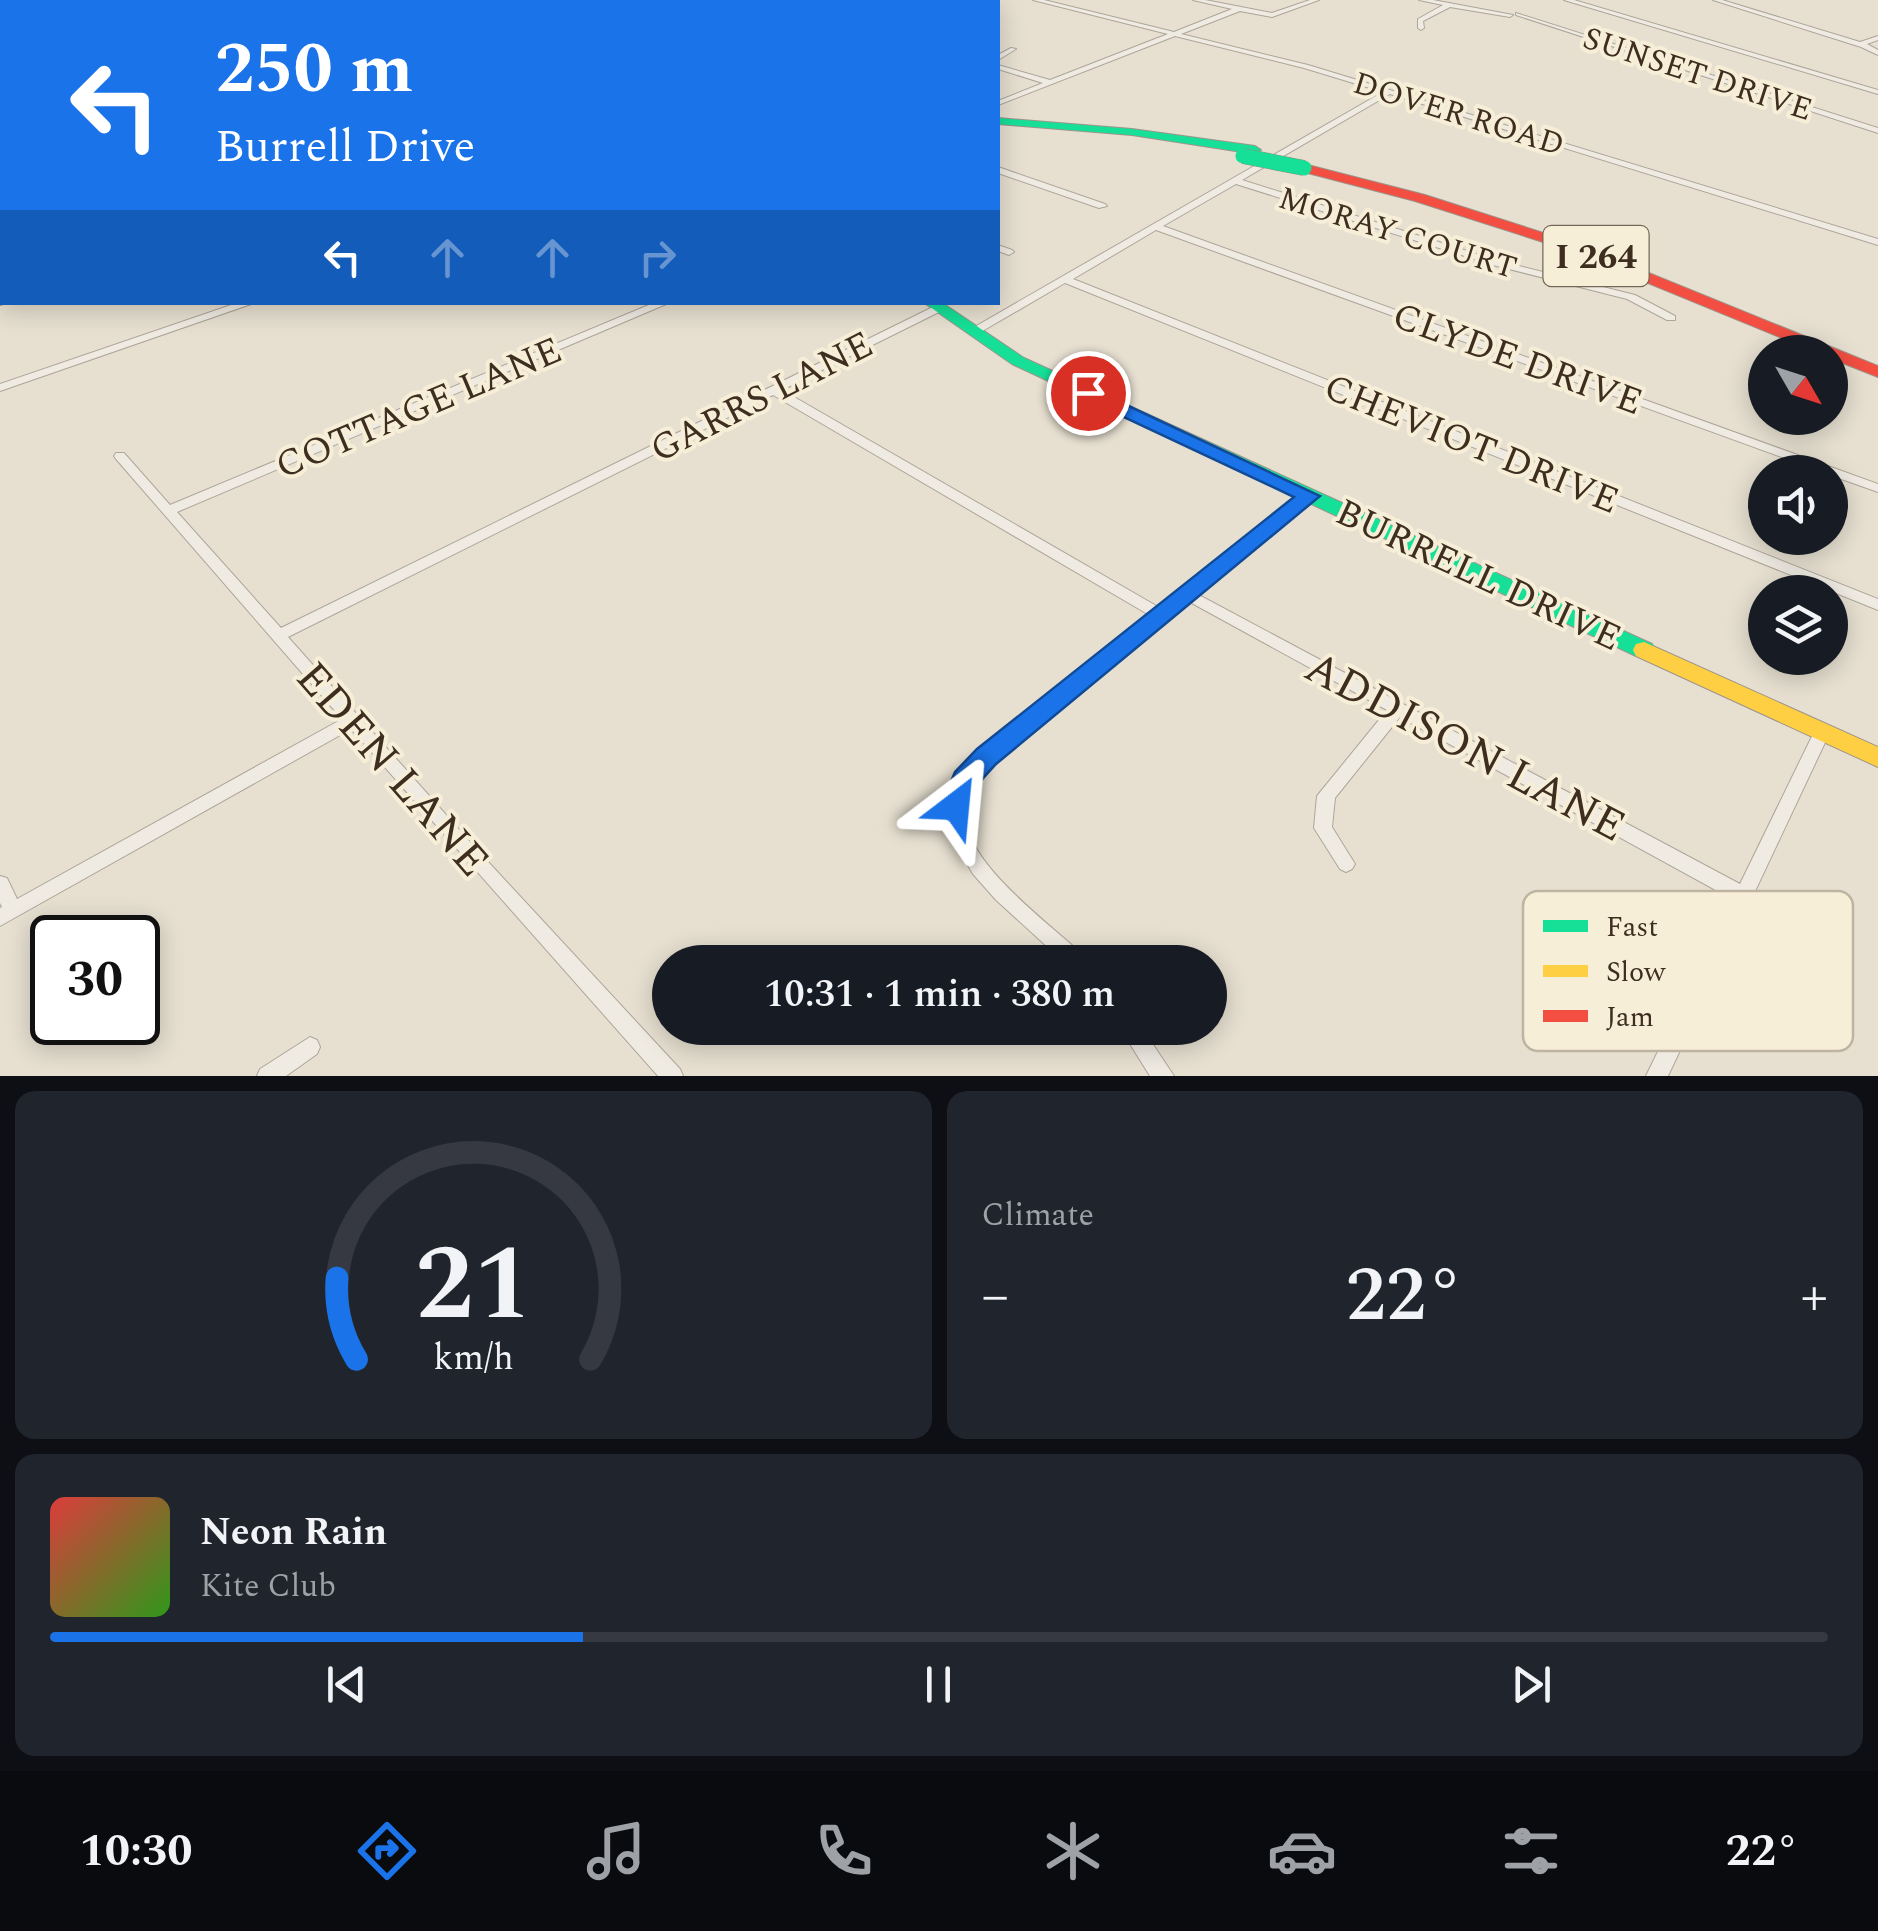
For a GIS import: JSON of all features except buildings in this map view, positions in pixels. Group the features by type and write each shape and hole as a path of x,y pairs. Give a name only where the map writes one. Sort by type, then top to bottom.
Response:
{"main road":[{"name":"I 264","path":"1000,125 1132,132 1419,188 1551,228 1878,358"},
{"name":"I 264","path":"1309,165 1570,246 1878,372"},
{"name":"GARRS LANE","path":"934,306 976,331"},
{"name":"BURRELL DRIVE","path":"976,331 1018,361 1878,758"}],"street":[{"name":"DOVER ROAD","path":"1036,0 1390,91 1878,242"},
{"path":"1196,0 1280,14 1316,0"},
{"name":"SUNSET DRIVE","path":"1422,0 1514,14 1878,131"},
{"path":"1568,0 1878,92"},
{"path":"1716,0 1807,25 1878,52"},
{"path":"1421,28 1420,20 1450,5"},
{"path":"1000,102 1238,10"},
{"path":"1618,15 1644,10"},
{"path":"1708,42 1734,36"},
{"path":"1862,46 1862,42 1878,38"},
{"path":"1000,57 1013,49"},
{"path":"1000,68 1049,82"},
{"path":"976,331 1390,91"},
{"path":"1000,171 1102,206"},
{"name":"MORAY COURT","path":"1238,182 1514,269 1631,297 1671,318"},
{"name":"CLYDE DRIVE","path":"1158,228 1878,488"},
{"name":"CHEVIOT DRIVE","path":"1067,280 1878,605"},
{"path":"0,388 243,305"},
{"name":"COTTAGE LANE","path":"169,510 659,305"},
{"name":"GARRS LANE","path":"278,636 934,306"},
{"path":"773,390 1160,615"},
{"name":"EDEN LANE","path":"120,456 672,1076"},
{"path":"1059,945 977,868 958,833 956,806 974,768 1309,496"},
{"name":"ADDISON LANE","path":"1188,594 1737,891"},
{"path":"1346,864 1323,828 1326,796 1398,708"},
{"path":"0,884 6,914 352,721"},
{"path":"1746,891 1822,732"},
{"path":"1142,1045 1163,1076"},
{"path":"268,1076 310,1046"},
{"path":"1656,1076 1668,1051"}],"traffic: fast":[{"path":"1000,121 1132,132 1255,150"},
{"path":"1243,156 1304,168"},
{"path":"934,305 1018,361 1644,650"}],"traffic: slow":[{"path":"1644,650 1878,758"}],"traffic: jam":[{"path":"1304,168 1420,198 1570,246 1878,372"}],"route":[{"path":"956,806 965,780 986,756 1309,496 1088,393"}]}
